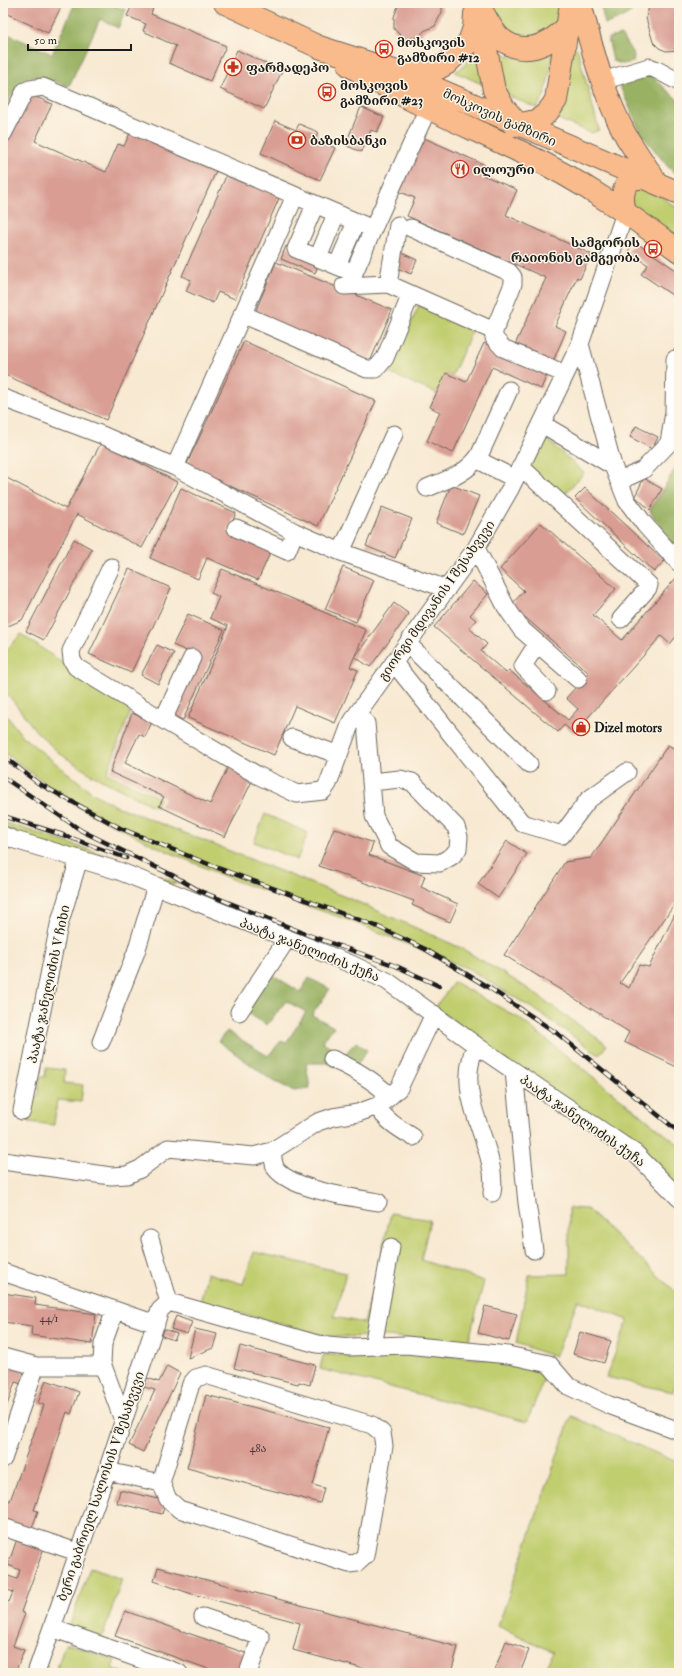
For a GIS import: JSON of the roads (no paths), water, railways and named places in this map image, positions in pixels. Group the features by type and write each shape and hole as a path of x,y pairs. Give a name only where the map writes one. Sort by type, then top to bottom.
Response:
{"main road":[{"path":"477,3 500,38 518,47 538,47 548,43 568,26"},
{"path":"400,73 437,69 455,57 469,42 474,28 477,3"},
{"path":"477,3 494,90 504,108 535,142 584,186"},
{"path":"466,127 485,128 518,125 534,122 548,114 556,100 572,3"},
{"path":"580,3 602,80 626,136 650,180"},
{"name":"მოსკოვის გამზირი","path":"233,5 319,47 386,88 526,154 584,186 679,251"},
{"name":"მოსკოვის გამზირი","path":"319,47 400,73 679,193"},
{"path":"625,213 622,200 626,184 631,179 650,180"}],"street":[{"path":"602,80 650,67 679,82"},
{"path":"3,134 22,95 30,89 43,87 373,229"},
{"path":"315,205 296,249 354,273 428,108"},
{"path":"175,467 295,196"},
{"name":"გიორგი მდივანის I შესახვევი","path":"163,720 257,774 297,794 323,790 328,784 350,725 476,548 518,473 580,344 625,213"},
{"path":"318,258 336,214"},
{"path":"337,266 356,222"},
{"path":"388,284 405,227 510,272 513,277 513,284 494,331 494,338 503,348 565,374"},
{"path":"344,286 388,284 494,331"},
{"path":"242,314 367,369 376,369 385,358 411,294"},
{"path":"580,344 616,474 627,501 645,525 679,563"},
{"path":"542,424 616,474 643,470 669,443 674,412 675,359"},
{"path":"427,488 462,473 471,467 479,456 509,390"},
{"path":"3,398 102,435 175,467 296,532 341,552 447,589"},
{"path":"341,552 394,434"},
{"path":"479,456 482,462 518,473 649,585 621,619"},
{"path":"236,528 287,551 296,532"},
{"path":"476,548 512,617 521,629 578,679"},
{"path":"111,567 71,652 72,660 76,667 163,720 192,658"},
{"path":"408,644 529,764"},
{"path":"537,644 523,666 547,691"},
{"path":"394,663 522,823 562,835 588,800 628,772"},
{"path":"357,714 366,723 371,782 374,816 389,846 416,862 440,863 452,856 458,849 459,837 456,827 412,782 400,779 371,782"},
{"path":"292,738 339,756"},
{"name":"პაატა ჯანელიძის ქუჩა","path":"3,835 15,840 119,871 287,940 351,964 387,981 476,1046 635,1153 679,1198"},
{"name":"პაატა ჯანელიძის V ჩიხი","path":"22,1111 59,925 79,859"},
{"path":"101,1042 136,952 156,886"},
{"path":"239,1012 287,940"},
{"path":"3,1161 111,1176 127,1174 140,1170 168,1148 254,1156 272,1151 318,1122 333,1117 358,1113 383,1101 398,1088 434,1014"},
{"path":"476,1046 473,1049 468,1069 469,1089 493,1177 492,1193"},
{"path":"332,1059 359,1072 375,1082 383,1101 388,1120 396,1127 414,1136"},
{"path":"514,1071 527,1203 534,1250"},
{"path":"272,1151 275,1168 289,1180 322,1191 378,1202"},
{"path":"150,1239 169,1302 317,1344 350,1347 406,1345 508,1355 549,1364 568,1386 609,1405 679,1431"},
{"path":"373,1346 391,1247"},
{"path":"3,1272 156,1324"},
{"name":"ბერი გაბრიელ სალოსის V შესახვევი","path":"36,1673 107,1471 160,1310 169,1302"},
{"path":"115,1310 103,1344 103,1366 123,1420"},
{"path":"3,1357 36,1366 103,1366"},
{"path":"3,1459 36,1366"},
{"path":"206,1375 372,1425 382,1433 384,1446 364,1556 358,1563 349,1564 179,1509 168,1499 161,1483 191,1384 196,1378 206,1375"},
{"path":"107,1471 161,1483"},
{"path":"3,1527 78,1552"},
{"path":"203,1616 261,1637 248,1673"},
{"path":"52,1628 179,1673"}],"railway":[{"path":"3,756 38,783 120,828 218,868 376,926 425,949 491,989 558,1034 679,1132"},
{"path":"3,777 82,831 172,875 200,891 311,936 396,966 439,986"},
{"path":"3,816 63,835 126,858"}],"place":[{"name":"მოსკოვის გამზირი #12","path":"384,49"},
{"name":"ფარმადეპო","path":"233,67"},
{"name":"მოსკოვის გამზირი #23","path":"327,92"},
{"name":"ბაზისბანკი","path":"297,140"},
{"name":"ილოური","path":"460,169"},
{"name":"სამგორის რაიონის გამგეობა","path":"653,249"},
{"name":"Dizel motors","path":"581,727"}]}
